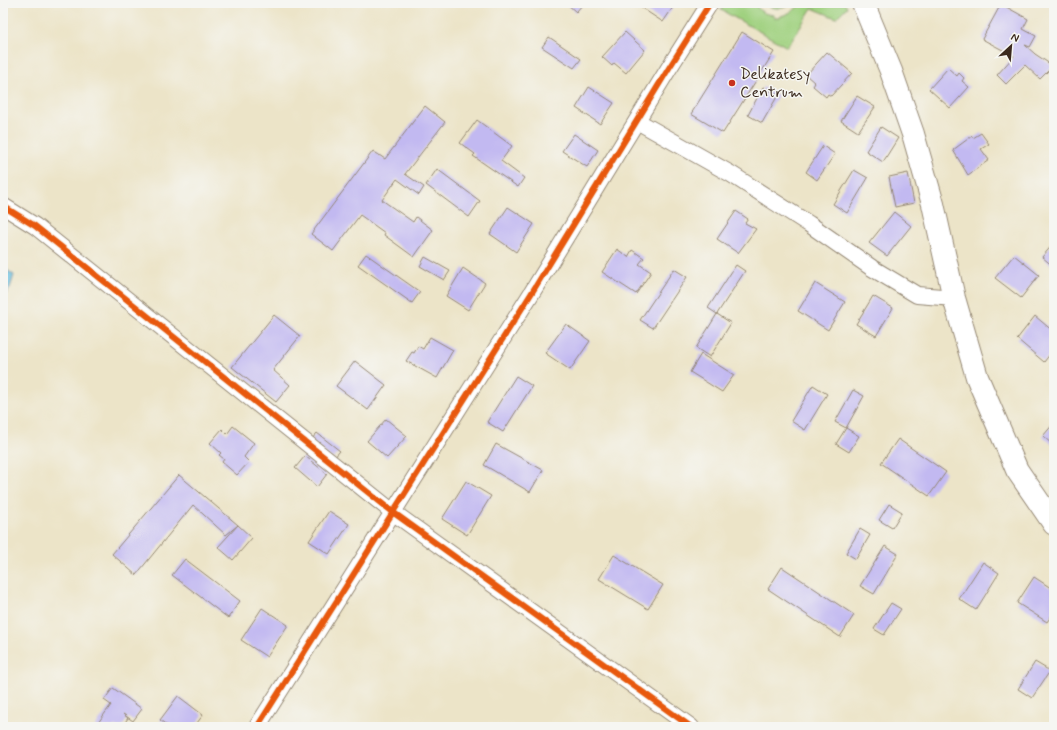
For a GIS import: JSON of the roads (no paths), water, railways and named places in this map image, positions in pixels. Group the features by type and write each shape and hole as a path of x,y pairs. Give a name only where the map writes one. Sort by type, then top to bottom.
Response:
{"street":[{"path":"257,727 394,513 710,3"},
{"path":"863,3 891,71 913,134 933,204 954,298 978,378 1017,470 1054,524"},
{"path":"637,121 731,174 809,224 872,268 917,295 954,298"},
{"path":"3,206 35,226 394,513 691,727"}],"water":[{"path":"3,267 14,275 10,288 3,298"}],"place":[{"name":"Delikatesy Centrum","path":"732,83"}]}
